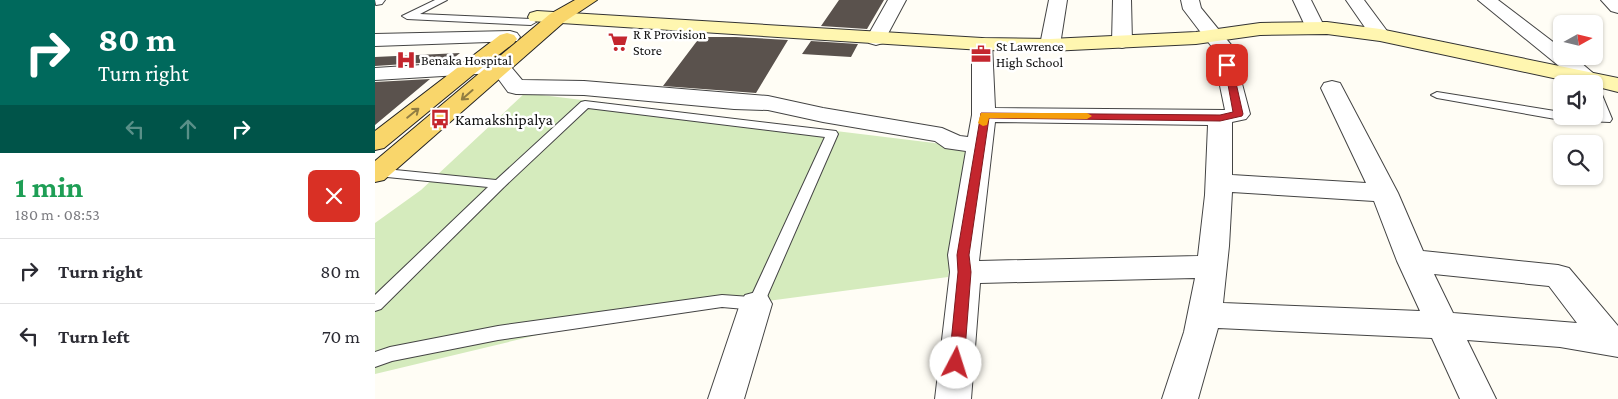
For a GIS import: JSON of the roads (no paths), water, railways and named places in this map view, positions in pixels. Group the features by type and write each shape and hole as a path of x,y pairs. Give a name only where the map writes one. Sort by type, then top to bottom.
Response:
{"main road":[{"path":"375,144 467,68 509,37 547,14 587,0"},
{"path":"376,173 500,66 547,14"}],"street":[{"path":"876,39 897,0"},
{"path":"1050,45 1058,0"},
{"path":"1122,0 1122,42"},
{"path":"984,115 1220,118 1239,114 1222,46 1192,9 1190,0"},
{"path":"1301,0 1315,28"},
{"path":"1355,0 1380,35"},
{"path":"1487,0 1580,75"},
{"path":"1610,0 1618,7"},
{"path":"547,14 876,39 982,44 1050,45 1122,42 1212,36 1260,29 1315,28 1380,35 1553,75"},
{"path":"375,40 509,37"},
{"path":"953,399 965,272 963,255 984,115 982,44"},
{"path":"375,74 500,66 516,87 584,88 734,102 768,102 823,115 942,135 954,143 980,145"},
{"path":"1603,84 1618,85"},
{"path":"1332,88 1384,193 1412,261 1478,399"},
{"path":"1180,399 1204,315 1212,266 1220,183 1220,118"},
{"path":"1220,183 1384,193"},
{"path":"1412,261 1558,276 1614,342"},
{"path":"965,272 1212,266"},
{"path":"726,399 756,304"},
{"path":"1204,315 1443,325 1560,334 1614,342"}],"lane":[{"path":"442,0 407,16 547,14"},
{"path":"1437,95 1553,114"},
{"path":"375,305 499,184 585,104 832,134 756,304 722,301 498,333 390,354 375,360"},
{"path":"376,173 499,184"}],"place":[{"name":"R R Provision Store","path":"618,42"},
{"name":"St Lawrence High School","path":"981,54"},
{"name":"Benaka Hospital","path":"406,60"},
{"name":"Kamakshipalya","path":"440,119"}]}
